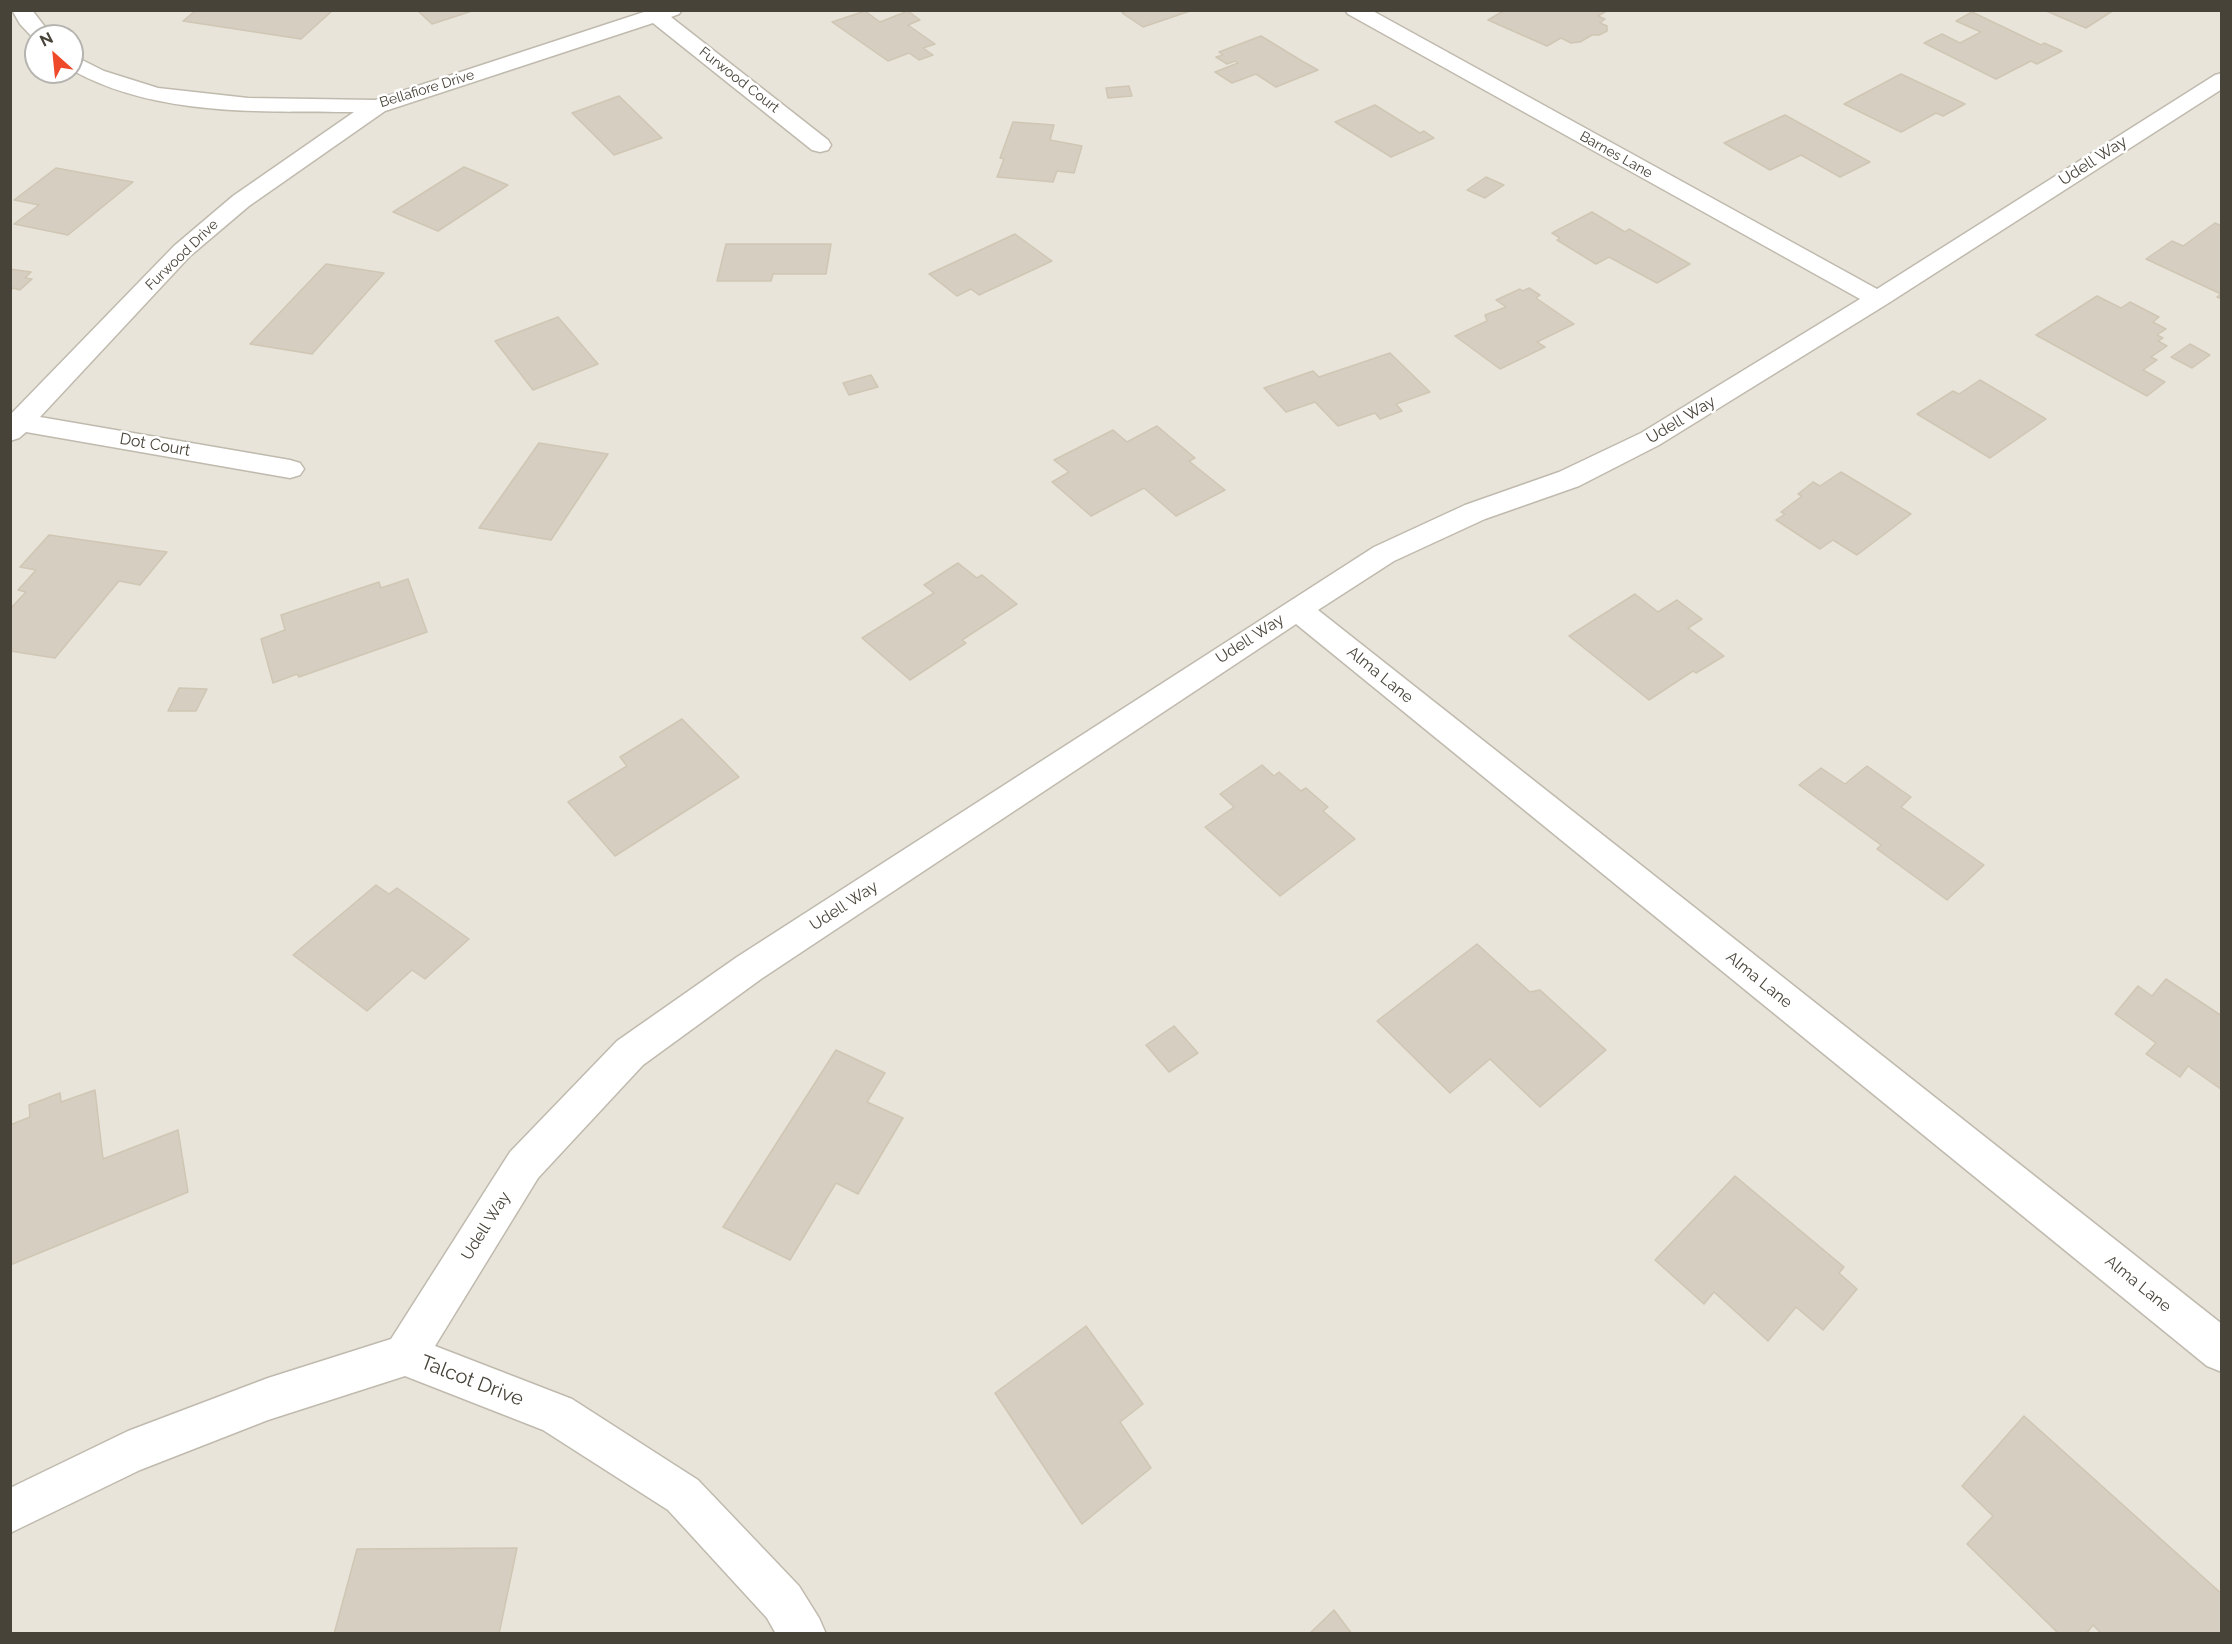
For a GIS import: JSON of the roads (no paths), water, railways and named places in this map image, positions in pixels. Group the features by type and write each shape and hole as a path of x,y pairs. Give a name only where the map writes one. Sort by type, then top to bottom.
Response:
{"street":[{"name":"Barnes Lane","path":"1355,10 1878,299"},
{"name":"Bellafiore Drive","path":"84,68 96,75 155,94 248,104 377,106 665,13"},
{"name":"Furwood Court","path":"665,13 820,145"},
{"name":"Udell Way","path":"405,1355 524,1165 630,1053 759,962 1384,554 1475,512 1569,479 1650,439 1878,299 2222,79"},
{"name":"Furwood Drive","path":"15,427 182,251 241,201 377,106"},
{"name":"Dot Court","path":"15,427 290,469"},
{"name":"Alma Lane","path":"1297,609 2222,1351"},
{"name":"Talcot Drive","path":"10,1511 128,1453 268,1400 405,1355 557,1414 683,1495 783,1602 803,1634"}]}
